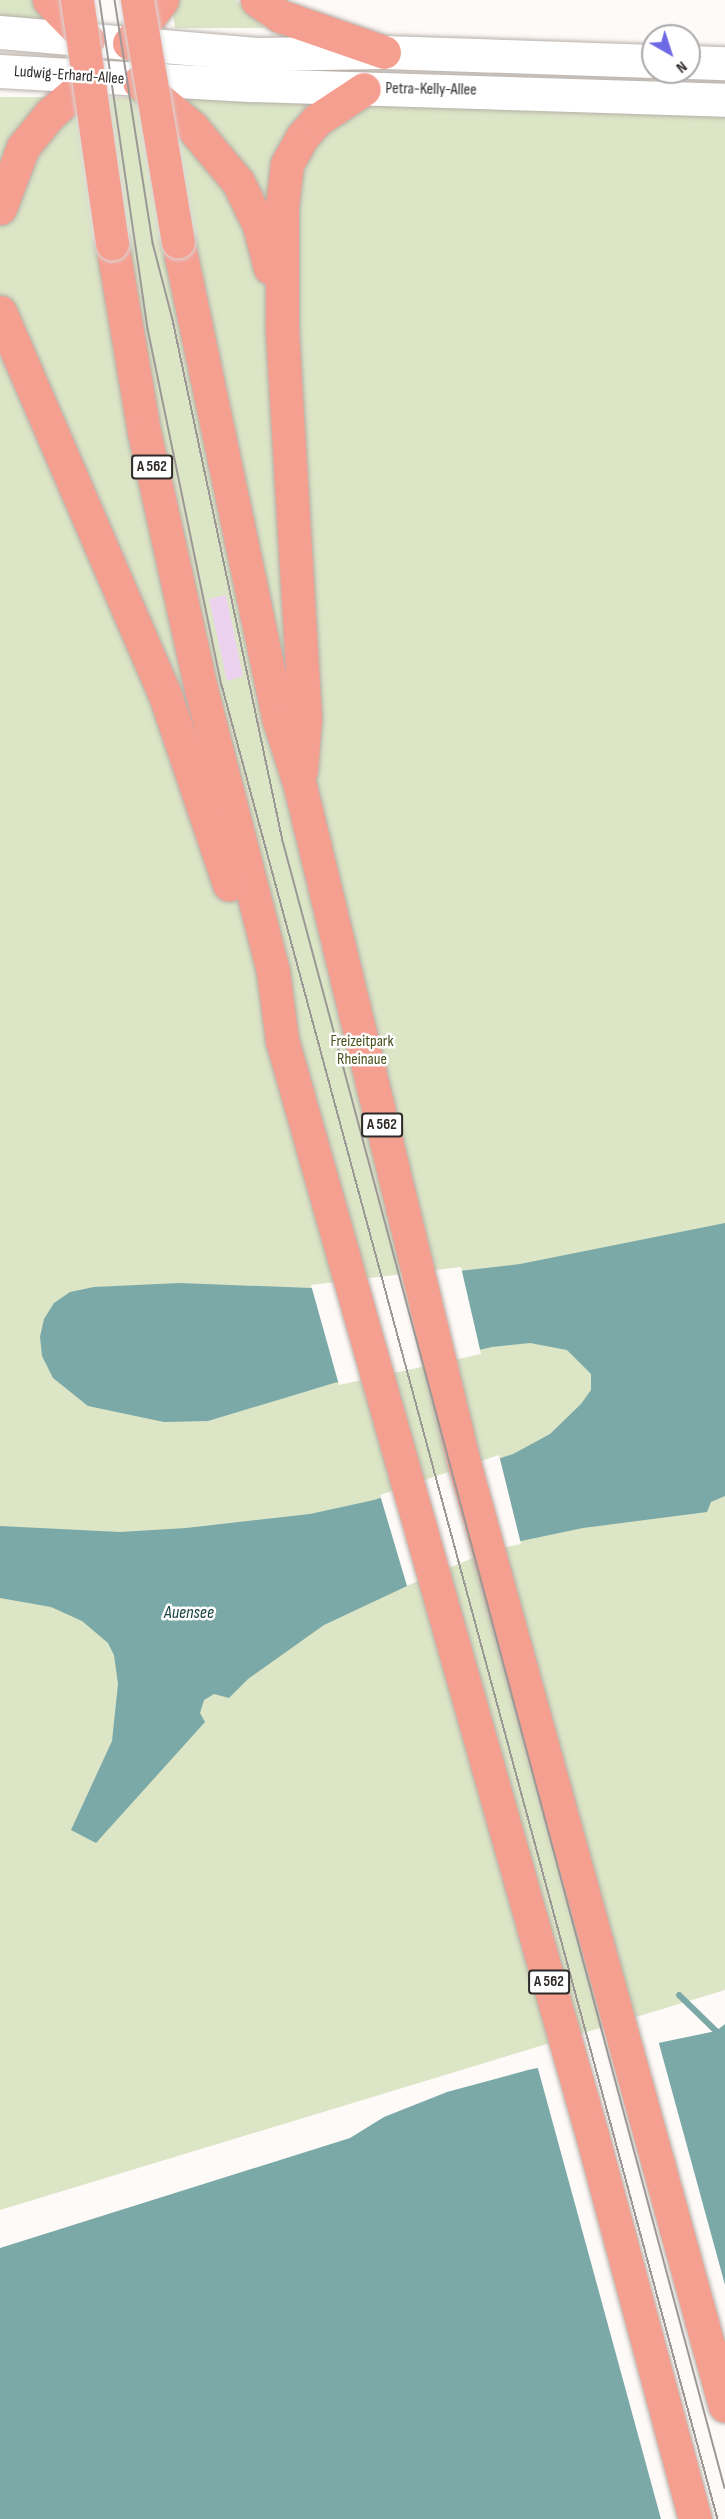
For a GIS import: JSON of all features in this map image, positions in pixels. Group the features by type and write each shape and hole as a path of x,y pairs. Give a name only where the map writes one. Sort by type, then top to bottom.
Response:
{"highway":[{"path":"49,0 104,55"},
{"name":"A 562","path":"77,0 112,243 144,432 201,689 273,972 282,1040 588,2124 695,2519"},
{"name":"A 562","path":"137,0 178,242 269,677 300,786 464,1463 725,2406"},
{"path":"0,208 23,147 104,55 162,0"},
{"path":"257,0 280,16 384,52"},
{"path":"137,81 192,127 238,182 259,225 282,326"},
{"path":"300,786 306,718 301,672 282,326 282,206 287,164 302,137 317,120 364,89"},
{"path":"0,286 14,346"},
{"path":"0,312 165,696 225,867 252,976 282,1040"}],"main road":[{"name":"Ludwig-Erhard-Allee","path":"0,32 104,55 137,81"},
{"path":"104,55 384,52 641,61"},
{"name":"Ludwig-Erhard-Allee","path":"0,71 104,55"},
{"path":"701,62 725,63"},
{"name":"Petra-Kelly-Allee","path":"137,81 725,100"}],"green space":[{"path":"0,0 35,0 46,10 45,21 0,20"},
{"path":"178,0 236,0 265,28 175,28 172,9"},
{"name":"Freizeitpark Rheinaue","path":"0,97 312,98 725,112 725,1990 0,2210"}],"water":[{"name":"Auensee","path":"725,1223 725,1496 711,1502 707,1512 583,1528 488,1548 324,1625 248,1679 229,1698 214,1694 204,1700 200,1713 205,1722 96,1843 71,1830 112,1741 118,1684 114,1655 108,1643 82,1621 51,1607 0,1598 0,1526 120,1532 186,1528 310,1514 374,1500 513,1454 550,1434 581,1404 591,1390 591,1374 567,1350 530,1343 492,1347 334,1383 208,1421 164,1422 88,1406 53,1378 42,1356 40,1337 44,1319 54,1303 70,1292 94,1287 179,1283 312,1288 520,1264"},
{"path":"725,2024 725,2519 0,2519 0,2248 350,2138 384,2117 447,2092 528,2070 716,2031"}],"pier":[{"path":"461,1267 481,1354 339,1385 311,1285"},
{"path":"499,1455 521,1544 489,1551 407,1586 380,1495"},
{"path":"658,2040 725,2285 725,2519 661,2519 537,2065"}],"building":[{"path":"226,595 243,676 227,681 209,599"}],"waterway":[{"path":"679,1995 716,2031 725,2051"}],"tram line":[{"path":"100,0 148,329 222,685 718,2519"},
{"path":"115,0 153,243 173,320 283,841 725,2488"}]}
